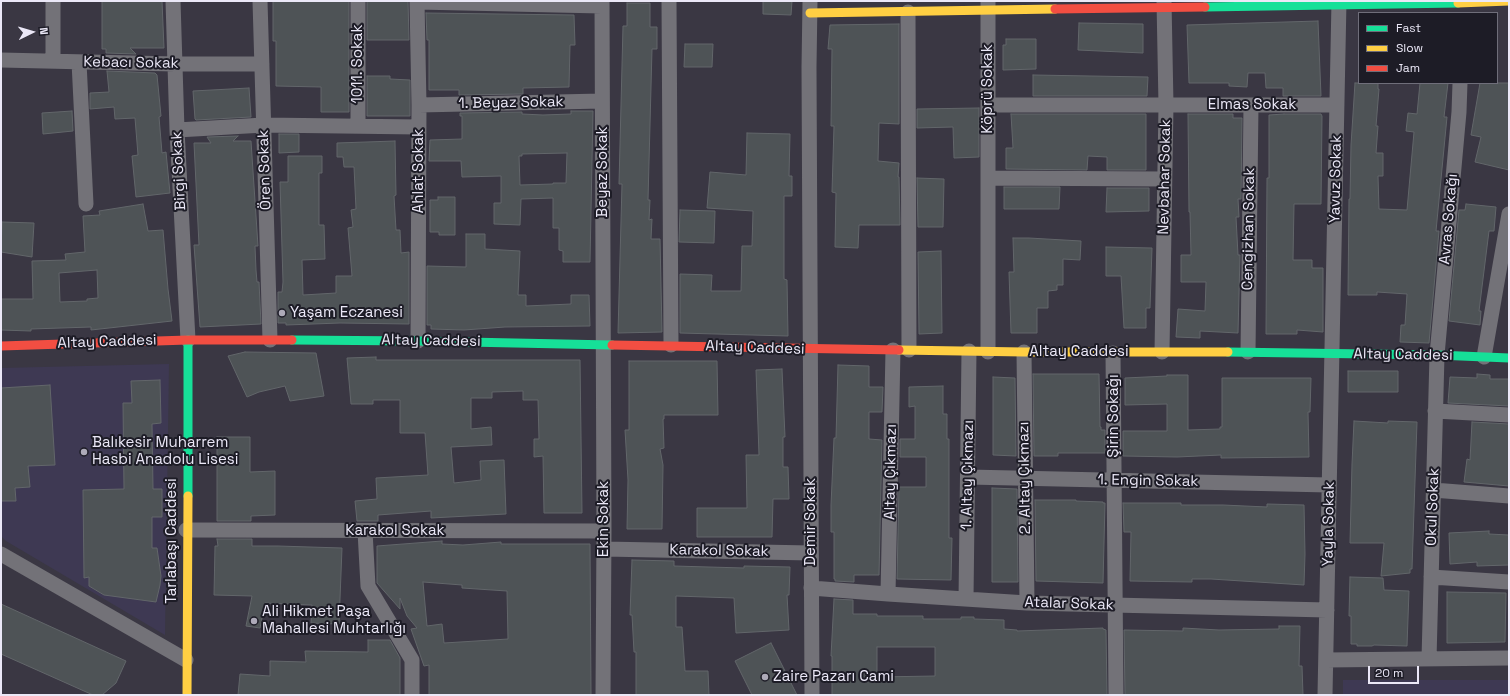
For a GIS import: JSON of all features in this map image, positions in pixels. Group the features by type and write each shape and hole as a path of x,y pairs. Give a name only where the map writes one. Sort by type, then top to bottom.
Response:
{"main road":[{"path":"810,7 908,12 988,6 1339,3 1463,6 1509,1"},
{"name":"Altay Caddesi","path":"1,346 188,340 418,341 670,345 811,350 1248,352 1437,355 1509,358"},
{"name":"Tarlabaşı Caddesi","path":"187,695 186,530 188,340"}],"street":[{"path":"53,1 53,61"},
{"name":"Birgi Sokak","path":"173,1 177,130 188,340"},
{"name":"Ören Sokak","path":"260,1 270,340"},
{"name":"1011. Sokak","path":"358,1 358,126"},
{"name":"Ahlat Sokak","path":"418,341 419,105 417,1 602,4"},
{"path":"669,1 670,345"},
{"name":"Yavuz Sokak","path":"1332,354 1339,3"},
{"name":"Beyaz Sokak","path":"602,4 603,344"},
{"name":"Nevbahar Sokak","path":"1162,352 1166,105 1164,4"},
{"name":"Köprü Sokak","path":"988,6 988,352"},
{"name":"Demir Sokak","path":"810,7 810,553 812,695"},
{"path":"908,12 909,350"},
{"name":"Kebacı Sokak","path":"1,60 175,64 262,64"},
{"path":"79,62 86,204"},
{"name":"Avras Sokağı","path":"1437,355 1459,112 1460,84"},
{"name":"1. Beyaz Sokak","path":"419,105 602,101"},
{"path":"988,105 1166,105"},
{"name":"Elmas Sokak","path":"1166,105 1337,105"},
{"name":"Cengizhan Sokak","path":"1248,352 1250,105"},
{"path":"177,130 264,125 419,127"},
{"path":"988,178 1164,179"},
{"path":"1484,357 1504,274 1509,214"},
{"name":"Ekin Sokak","path":"603,344 603,695"},
{"name":"Altay Çıkmazı","path":"888,594 893,350"},
{"name":"1. Altay Çıkmazı","path":"966,599 969,351"},
{"name":"2. Altay Çıkmazı","path":"1024,352 1027,603"},
{"name":"Şirin Sokağı","path":"1113,352 1116,695"},
{"name":"Yayla Sokak","path":"1325,695 1332,354"},
{"name":"Okul Sokak","path":"1429,659 1437,355"},
{"path":"1435,411 1509,415"},
{"name":"1. Engin Sokak","path":"968,477 1329,485"},
{"path":"1433,490 1509,496"},
{"name":"Karakol Sokak","path":"186,530 604,532"},
{"path":"365,531 368,586 412,660 412,695"},
{"name":"Karakol Sokak","path":"604,549 810,553"},
{"path":"1,554 186,660"},
{"path":"1431,577 1509,582"},
{"name":"Atalar Sokak","path":"811,588 1027,603 1327,610"},
{"path":"1326,660 1509,658"}],"shaded area":[{"name":"Balıkesir Muharrem Hasbi Anadolu Lisesi","path":"169,364 165,635 6,541 1,536 1,368"},
{"path":"1343,680 1509,680 1509,695 1343,695"}],"building":[{"path":"102,1 162,1 164,48 130,48 136,54 106,53 106,49 102,49"},
{"path":"273,1 349,1 349,112 321,112 321,87 276,86 276,41 273,41"},
{"path":"367,1 408,1 409,40 367,40"},
{"path":"763,1 792,1 791,15 763,14"},
{"path":"627,3 650,3 650,27 657,27 657,49 652,49 648,200 650,200 649,220 652,219 651,239 660,239 662,332 618,333 622,184 619,184 623,26 627,26"},
{"path":"426,13 574,15 575,45 570,45 569,87 523,88 523,94 459,95 459,90 429,90 429,40 427,40"},
{"path":"1318,21 1321,96 1283,96 1283,88 1266,88 1265,73 1248,73 1247,87 1229,86 1229,83 1189,83 1187,25"},
{"path":"1079,23 1143,24 1143,53 1078,50"},
{"path":"899,24 899,124 879,123 878,161 899,163 898,177 900,225 859,225 858,248 835,247 836,193 832,192 834,126 831,126 832,49 828,49 830,25"},
{"path":"1006,39 1036,39 1036,69 1003,70 1003,45 1006,45"},
{"path":"685,44 713,44 712,67 684,67"},
{"path":"107,71 155,73 157,75 161,116 159,117 162,153 166,152 170,193 136,197 132,156 138,155 135,118 115,119 114,107 90,109 90,93 109,92"},
{"path":"1033,75 1148,77 1147,96 1033,96"},
{"path":"367,76 390,76 390,79 410,80 410,116 367,116"},
{"path":"1355,83 1378,84 1379,89 1376,126 1378,126 1376,153 1383,153 1383,176 1378,176 1379,209 1407,210 1414,132 1406,131 1408,113 1417,114 1420,84 1448,84 1444,117 1447,117 1436,231 1439,231 1429,343 1400,342 1401,325 1405,325 1407,294 1377,292 1377,295 1348,295 1351,145"},
{"path":"1509,83 1509,170 1475,162 1481,137 1471,135 1480,84"},
{"path":"249,88 251,117 195,119 193,91"},
{"path":"979,108 979,157 954,158 953,127 917,128 917,109"},
{"path":"72,111 73,131 43,134 42,113"},
{"path":"571,111 593,111 590,262 563,262 563,251 559,250 559,228 553,228 553,198 521,199 520,225 494,224 494,203 501,203 501,176 462,177 461,161 429,161 430,140 462,139 462,116 460,116 460,113 522,112 522,114 543,115 571,114","holes":["567,153 566,183 520,185 519,156 522,156 522,154"]},
{"path":"1011,114 1146,114 1146,170 1107,170 1107,157 1088,156 1087,170 1006,169 1006,148 1013,148"},
{"path":"1188,114 1233,114 1233,118 1242,118 1241,199 1238,199 1239,217 1236,217 1238,255 1240,255 1238,333 1200,331 1200,338 1176,337 1178,309 1205,311 1206,282 1181,282 1181,255 1191,255"},
{"path":"1321,114 1322,116 1321,204 1294,204 1293,260 1312,260 1312,268 1323,268 1323,332 1297,330 1297,334 1266,334 1269,115"},
{"path":"747,133 790,134 789,176 792,176 792,196 784,196 784,279 787,280 788,336 680,333 680,274 712,275 711,291 741,291 742,246 752,246 753,211 707,208 710,172 746,175"},
{"path":"279,134 299,134 299,152 279,153"},
{"path":"238,136 233,141 251,141 258,246 255,246 256,270 257,282 259,282 261,324 200,327 194,245 199,245 194,143 211,143 207,137"},
{"path":"395,141 396,195 394,196 396,230 400,230 401,253 409,252 409,324 340,323 286,325 286,323 278,323 278,292 282,292 283,282 280,182 288,182 288,156 322,156 322,173 319,173 319,225 324,225 325,259 302,260 303,295 336,293 336,276 352,276 348,228 353,227 351,210 356,209 354,167 344,167 343,157 337,157 337,143"},
{"path":"917,178 944,179 943,227 918,227"},
{"path":"1004,187 1060,187 1059,209 1004,209"},
{"path":"1107,188 1149,188 1149,211 1106,212"},
{"path":"438,197 455,197 455,235 439,235 439,232 430,232 430,200 438,200"},
{"path":"143,204 148,231 163,230 172,321 91,330 91,327 31,329 31,331 1,330 1,299 33,299 32,261 66,260 65,254 85,252 83,216 100,215 99,211","holes":["97,270 98,298 87,299 87,301 60,302 59,273"]},
{"path":"1466,204 1496,207 1494,231 1489,231 1479,311 1481,311 1480,325 1449,321 1459,210 1465,210"},
{"path":"680,210 715,211 714,243 679,242"},
{"path":"2,222 34,223 32,257 1,252"},
{"path":"466,234 485,234 485,249 520,251 518,295 526,295 526,306 571,304 571,295 589,295 590,326 505,327 464,330 431,329 431,325 427,325 427,266 466,267"},
{"path":"1013,238 1081,241 1080,260 1063,259 1063,285 1057,285 1057,290 1048,291 1048,308 1037,308 1037,333 1011,333 1009,272 1014,272"},
{"path":"1106,247 1152,248 1150,308 1146,308 1146,328 1124,328 1121,276 1106,276"},
{"path":"941,251 942,333 919,334 918,252"},
{"path":"245,352 316,353 324,396 290,401 285,386 259,392 247,397 228,356"},
{"path":"376,357 376,360 580,360 582,513 544,513 543,456 534,457 534,439 539,439 538,400 523,400 523,391 492,392 492,398 471,398 471,429 491,427 492,445 451,447 454,483 481,480 480,461 504,460 506,514 431,518 431,511 378,515 378,521 357,521 355,501 377,499 376,478 428,475 425,433 400,433 400,400 373,400 373,404 351,404 347,358"},
{"path":"629,361 717,361 718,415 664,415 664,448 660,449 663,465 662,529 627,529 628,480 625,430 629,430"},
{"path":"838,365 869,366 869,387 883,387 882,412 869,412 869,439 882,440 879,575 854,575 854,582 835,581 834,579 834,532 831,532 831,505 834,438 836,438"},
{"path":"782,369 785,437 783,437 783,467 788,467 789,499 773,499 772,537 697,537 697,508 747,508 746,455 759,455 756,370"},
{"path":"1348,371 1398,371 1398,392 1348,392"},
{"path":"1033,374 1099,374 1100,427 1101,430 1105,430 1105,453 1058,453 1058,456 1034,456"},
{"path":"1477,374 1490,375 1490,379 1509,379 1509,406 1448,403 1450,377 1477,378"},
{"path":"1188,375 1188,430 1220,429 1220,427 1222,427 1222,378 1311,378 1310,412 1308,412 1309,457 1221,458 1221,455 1177,457 1123,456 1123,431 1167,431 1167,404 1125,405 1125,378"},
{"path":"993,377 1015,378 1016,456 993,455"},
{"path":"160,380 161,423 152,424 153,489 162,489 162,517 152,517 152,548 157,548 161,576 156,602 104,595 89,586 89,577 84,578 83,490 124,489 123,403 132,403 131,381"},
{"path":"50,385 55,465 28,466 30,487 15,488 16,501 1,501 1,388"},
{"path":"943,386 943,414 947,414 947,439 949,439 949,538 952,538 951,580 897,579 899,487 926,487 926,457 900,457 900,439 915,439 915,406 909,407 909,387"},
{"path":"1354,421 1388,423 1388,421 1417,422 1412,569 1410,569 1410,573 1381,576 1384,543 1350,543"},
{"path":"1472,422 1509,424 1509,486 1464,482 1467,459 1470,460"},
{"path":"217,437 250,437 250,472 275,471 275,515 251,516 251,521 217,521"},
{"path":"992,488 1017,489 1018,582 992,582"},
{"path":"1035,500 1076,500 1105,503 1103,583 1036,581"},
{"path":"1123,503 1181,503 1181,505 1267,507 1267,504 1304,505 1304,585 1211,579 1192,579 1192,582 1130,581 1131,532 1124,532"},
{"path":"1489,531 1489,534 1509,535 1509,565 1477,566 1477,562 1450,564 1449,533"},
{"path":"217,539 252,539 252,546 342,548 339,624 311,623 312,605 265,603 260,628 246,626 252,596 214,595 215,546 218,546"},
{"path":"442,541 442,544 463,545 501,542 501,544 590,544 591,695 429,695 429,665 424,666 411,629 417,628 407,616 400,598 400,609 377,583 377,546","holes":["423,582 462,585 462,588 507,591 508,639 444,643 442,624 427,626"]},
{"path":"632,560 674,561 674,566 744,568 744,566 790,567 789,595 787,595 789,630 736,633 734,598 676,596 676,627 682,627 685,671 708,671 709,695 636,695 636,652 634,652 632,615 630,615"},
{"path":"1350,577 1383,578 1384,590 1409,591 1407,646 1357,646 1357,644 1351,644 1351,616 1349,616"},
{"path":"1447,592 1506,593 1505,642 1447,643"},
{"path":"834,599 853,600 853,614 877,614 877,616 923,616 923,619 961,619 961,617 974,617 974,619 1004,620 1004,629 1017,631 1103,628 1106,630 1107,695 832,695 831,656","holes":["877,647 935,647 935,676 877,677"]},
{"path":"1,604 126,661 116,683 102,695 93,695 1,654"},
{"path":"1279,626 1300,626 1299,666 1302,666 1303,695 1125,695 1124,630 1183,631 1183,628 1219,630 1279,629"},
{"path":"368,640 390,640 400,658 400,695 238,695 240,674 270,676 270,661 306,662 305,651 368,652"},
{"name":"Zaire Pazarı Cami","path":"771,643 797,695 752,695 735,661"}],"traffic: fast":[{"path":"1205,7 1458,3"},
{"path":"188,340 188,496"},
{"path":"292,340 612,345"},
{"path":"1228,352 1437,355 1509,358"}],"traffic: slow":[{"path":"1458,3 1509,1"},
{"path":"810,13 1055,9"},
{"path":"899,350 1024,352 1228,352"},
{"path":"187,695 188,496"}],"traffic: jam":[{"path":"1055,9 1205,7"},
{"path":"1,346 188,340 292,340"},
{"path":"612,345 899,350"}],"place":[{"name":"Yaşam Eczanesi","path":"282,313"},
{"name":"Balıkesir Muharrem Hasbi Anadolu Lisesi","path":"84,452"},
{"name":"Ali Hikmet Paşa Mahallesi Muhtarlığı","path":"254,621"},
{"name":"Zaire Pazarı Cami","path":"765,677"}]}
